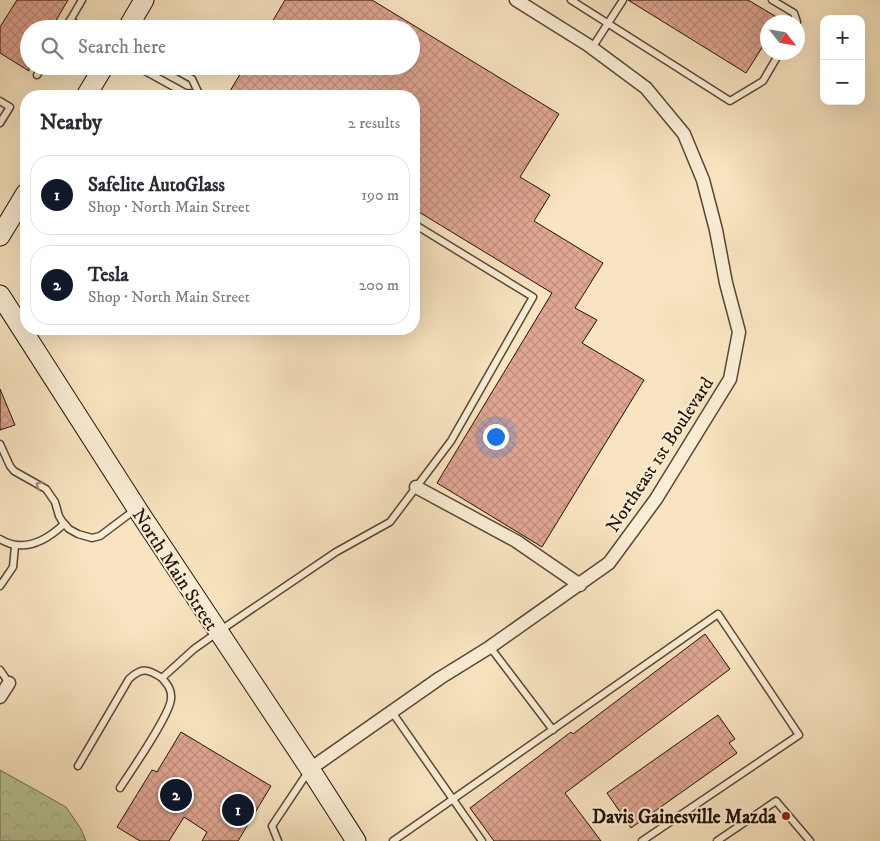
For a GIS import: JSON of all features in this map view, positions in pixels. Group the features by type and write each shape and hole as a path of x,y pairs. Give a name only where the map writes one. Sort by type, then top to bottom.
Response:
{"main road":[{"path":"132,20 144,0"},
{"path":"90,90 99,75"},
{"path":"0,236 20,203"},
{"name":"North Main Street","path":"0,295 20,326"},
{"name":"North Main Street","path":"26,335 356,841"}],"street":[{"name":"Northeast 1st Boulevard","path":"310,769 440,678 490,647 609,563 656,500 730,379 739,332 703,180 684,134 646,88 592,48 516,0"},
{"path":"416,487 516,541 580,584"},
{"path":"0,697 9,683"}],"lane":[{"path":"70,20 82,0"},
{"path":"571,0 730,101 763,81 775,60"},
{"path":"592,48 623,0"},
{"path":"772,0 795,15"},
{"path":"152,75 180,90"},
{"path":"185,75 192,79 198,90"},
{"path":"0,101 10,107 0,123"},
{"path":"162,678 194,649 218,632 336,552 390,522 451,441 533,297 420,228"},
{"path":"0,444 7,461 14,471 46,489 55,502 59,516 64,524 83,536 96,537 103,534 137,508"},
{"path":"0,539 15,546 38,542 64,524"},
{"path":"0,586 13,567 15,546"},
{"path":"393,841 718,614 799,735 642,841"},
{"path":"490,647 553,730"},
{"path":"0,670 9,683"},
{"path":"78,766 129,679 136,672 143,670 155,674 162,678 169,686 171,692 170,708 120,788"},
{"path":"392,712 482,841"},
{"path":"278,841 272,826 310,769"},
{"path":"717,841 776,801 810,841"}],"green space":[{"path":"0,770 66,807 81,829 86,841 0,841"}],"building":[{"path":"17,0 68,0 56,20 20,20 20,65 0,53 0,27"},
{"path":"285,0 372,0 405,20 273,20"},
{"path":"628,0 748,0 773,15 760,15 760,51 746,73"},
{"path":"420,29 559,114 520,177 550,195 534,221 603,263 575,308 597,320 582,343 644,380 542,547 437,483 552,293 420,213 420,90 231,90 240,75 420,75"},
{"path":"0,389 15,425 0,430"},
{"path":"705,634 730,669 565,793 601,841 494,841 470,808 571,732 573,734"},
{"path":"718,715 735,739 729,743 737,753 631,828 607,793"},
{"path":"181,732 271,786 238,841 202,841 207,832 184,817 169,841 140,841 117,827 152,770 157,772"}],"place":[{"name":"Tesla","path":"176,795"},
{"name":"Safelite AutoGlass","path":"238,810"},
{"name":"Davis Gainesville Mazda","path":"786,816"}]}
